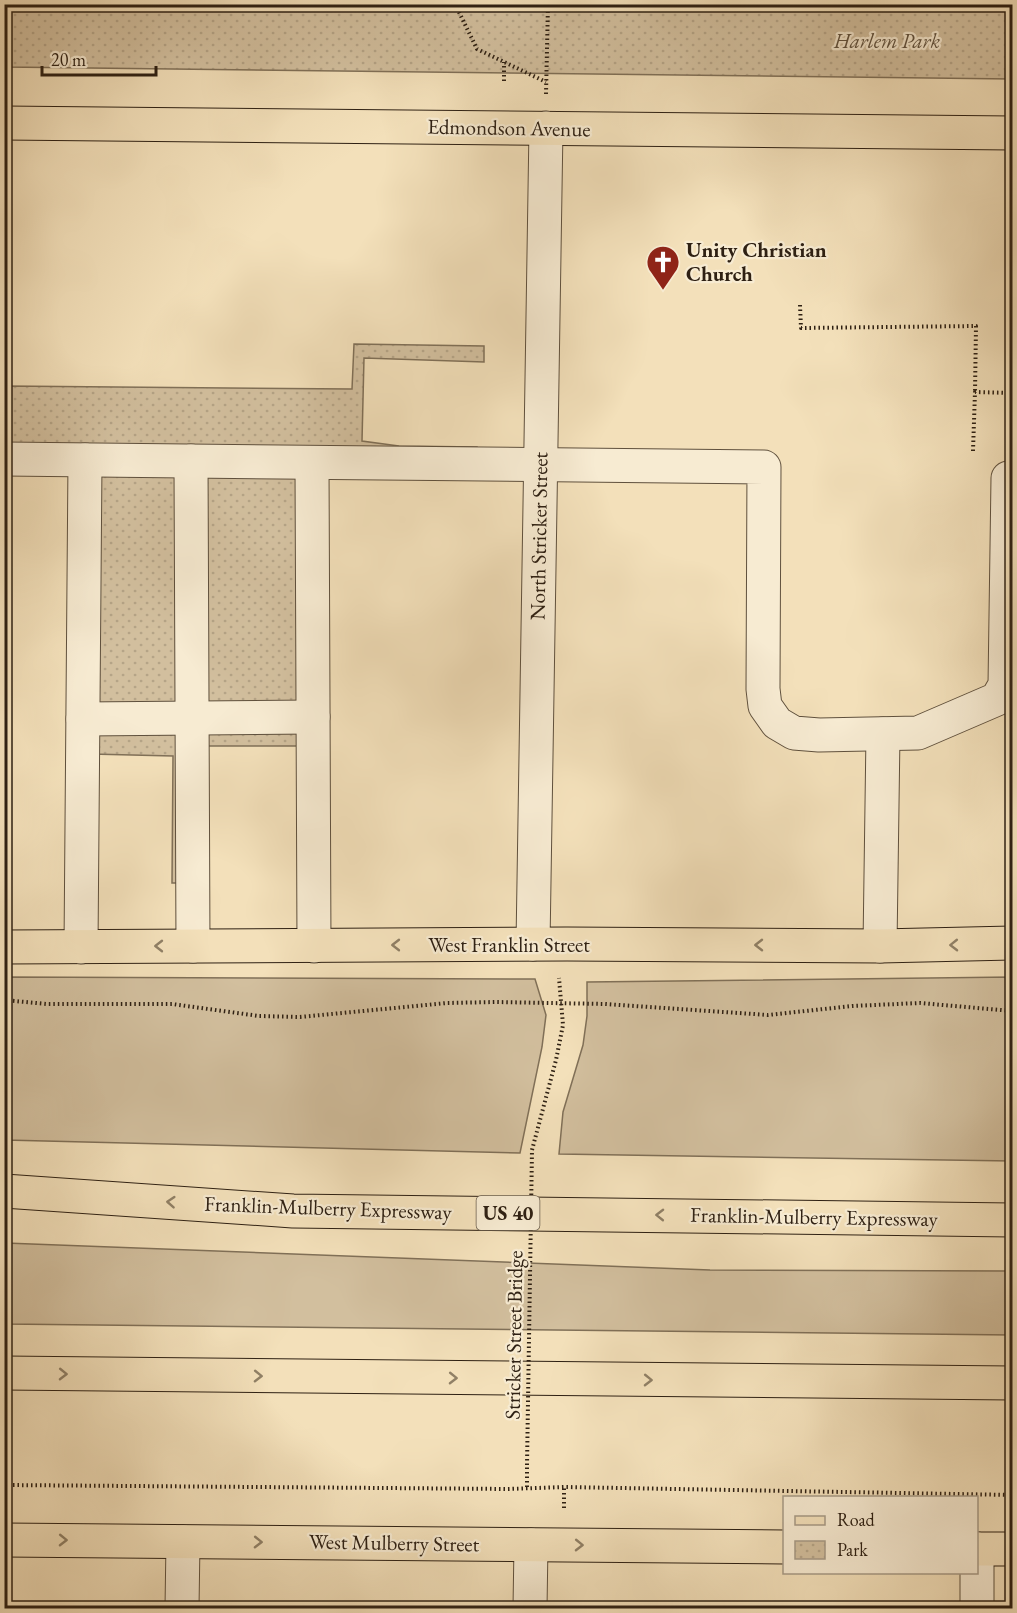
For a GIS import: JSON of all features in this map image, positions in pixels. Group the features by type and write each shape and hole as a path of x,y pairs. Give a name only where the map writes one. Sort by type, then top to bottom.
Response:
{"main road":[{"name":"Edmondson Avenue","path":"4,123 1012,133"},
{"name":"West Franklin Street","path":"4,947 532,944 880,946 1012,943"},
{"name":"Franklin-Mulberry Expressway","path":"4,1191 293,1210 1012,1220"},
{"path":"4,1373 1012,1383"},
{"name":"West Mulberry Street","path":"4,1539 783,1547"},
{"path":"978,1549 1012,1550"}],"street":[{"name":"North Stricker Street","path":"532,944 546,128"},
{"path":"4,459 764,467 763,689 765,706 777,723 794,733 819,735 918,733 997,699 1005,685 1008,478"},
{"path":"81,946 86,460"},
{"path":"190,461 193,946"},
{"path":"312,463 314,945"},
{"path":"83,718 313,717"},
{"path":"880,946 883,734"},
{"path":"183,1542 183,1608"},
{"path":"530,1608 531,1545"},
{"path":"977,1574 978,1608"}],"path":[{"path":"455,4 477,49 546,82"},
{"path":"546,128 548,4"},
{"path":"504,62 504,81"},
{"path":"800,305 801,328 976,326 973,451"},
{"path":"975,392 1012,393"},
{"name":"Stricker Street Bridge","path":"527,1487 532,1150 563,1025 559,972"},
{"path":"4,1000 47,1004 172,1004 259,1016 300,1017 447,1003 562,1003 768,1016 852,1006 920,1003 1012,1011"},
{"path":"4,1485 486,1489 527,1487 1012,1495"}],"green space":[{"name":"Harlem Park","path":"5,4 1012,5 1012,79 5,67"},
{"path":"354,344 484,346 484,362 364,358 362,441 399,446 477,447 477,450 326,477 306,746 205,746 203,883 172,883 173,756 91,754 74,474 5,472 5,386 352,389"},
{"path":"5,977 535,979 546,1015 542,1047 520,1153 5,1140"},
{"path":"1012,977 1012,1161 559,1154 563,1112 583,1045 587,1016 587,982"},
{"path":"5,1243 710,1270 1012,1271 1012,1335 5,1324"}],"place":[{"name":"Unity Christian Church","path":"663,291"}]}
